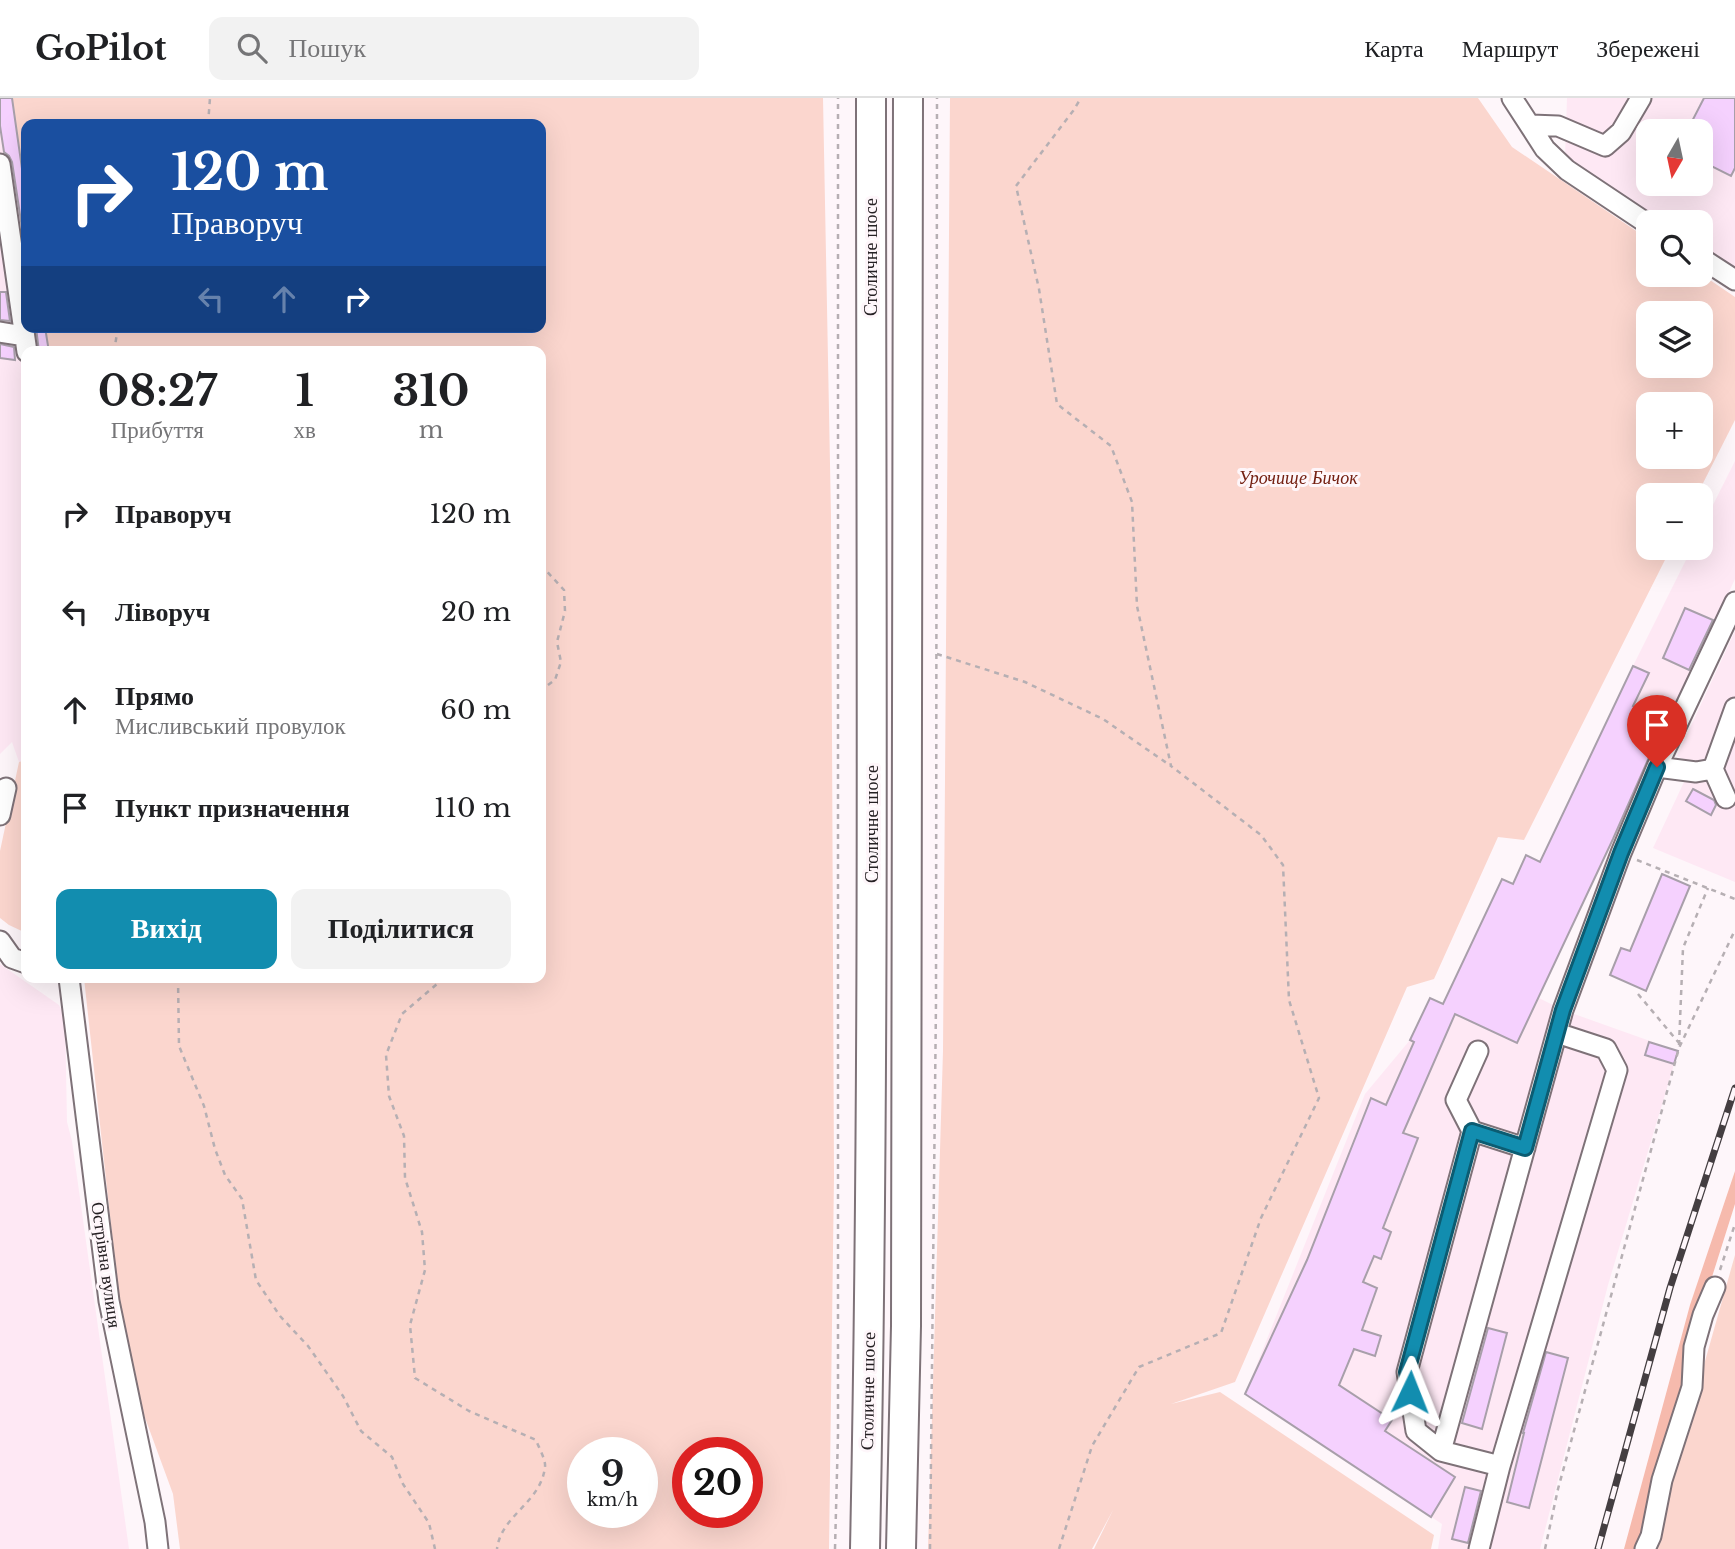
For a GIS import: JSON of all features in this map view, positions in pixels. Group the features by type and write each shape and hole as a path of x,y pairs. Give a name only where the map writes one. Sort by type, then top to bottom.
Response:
{"highway":[{"name":"Столичне шосе","path":"865,1549 870,1322 872,910 871,98"},
{"name":"Столичне шосе","path":"901,1549 906,1326 908,98"}],"lane":[{"path":"1513,98 1545,149 1567,170 1636,216"},
{"path":"1531,125 1558,125 1605,146 1621,132 1641,98"},
{"path":"0,164 21,309"},
{"path":"1713,266 1735,280"},
{"path":"0,332 26,344"},
{"path":"1441,1451 1563,1010 1621,853 1657,767 1735,602"},
{"path":"1726,797 1713,769 1735,708"},
{"path":"1657,767 1696,772 1713,769"},
{"path":"0,815 6,788"},
{"path":"0,941 12,958 21,961"},
{"name":"Острівна вулиця","path":"70,983 109,1301 158,1549"},
{"path":"1479,1549 1500,1466 1617,1070 1606,1049 1557,1033"},
{"path":"1478,1051 1456,1100 1472,1131 1407,1372 1416,1431 1441,1451 1500,1466"},
{"path":"1472,1131 1525,1148"},
{"path":"1645,1549 1651,1536 1664,1471 1692,1387 1694,1348 1703,1315 1715,1287"}],"path":[{"path":"208,119 210,98"},
{"path":"835,1549 838,1434 838,98"},
{"path":"930,1549 937,654 937,98"},
{"path":"1081,98 1016,186 1040,289 1057,404 1111,446 1132,502 1137,606 1171,766"},
{"path":"546,570 564,590 565,611 557,642 561,662 555,680 546,686"},
{"path":"937,654 1025,682 1103,719 1171,766 1261,835 1283,865 1289,1000 1319,1098 1261,1218 1221,1333 1139,1367 1092,1446 1059,1549"},
{"path":"1621,853 1735,899"},
{"path":"1679,1048 1683,948 1708,888"},
{"path":"1545,1549 1679,1048 1735,930"},
{"path":"178,983 179,1046 204,1106 225,1175 242,1199 256,1280 280,1316 308,1346 343,1396 361,1431 392,1457 402,1484 429,1523 435,1549"},
{"path":"438,983 402,1014 386,1055 389,1096 404,1136 405,1178 422,1232 425,1270 410,1325 414,1371 415,1378 469,1412 536,1440 545,1466 535,1495 507,1524 497,1549"},
{"path":"1639,994 1679,1042"},
{"path":"1715,1287 1735,1224"}],"shaded area":[{"path":"0,98 12,98 21,162 21,333 46,333 48,346 21,346 21,761 12,742 0,754"},
{"path":"1567,98 1735,98 1735,273 1713,258 1713,210 1642,210 1565,157"},
{"path":"1735,461 1735,579 1539,998 1563,1010 1678,1051 1608,1285 1540,1549 1438,1549 1442,1524 1245,1394 1365,1094 1410,1040 1430,998 1443,1003 1502,879 1513,884 1526,855 1541,862 1686,560 1713,560 1713,505"},
{"path":"1735,631 1735,882 1653,848 1684,782 1692,780 1698,767 1677,756"},
{"path":"0,964 21,979 21,983 27,983 59,1005 65,1017 67,1122 72,1141 129,1549 0,1549"},
{"path":"1735,1171 1735,1204 1688,1353 1687,1374 1642,1549 1624,1549 1690,1305"}],"green space":[{"path":"12,98 823,98 831,516 834,1176 829,1549 180,1549 173,1494 144,1415 120,1307 85,983 546,983 546,346 48,346 46,333 546,333 546,119 21,119 21,162"},
{"name":"Урочище Бичок","path":"950,98 1478,98 1512,147 1636,231 1636,287 1713,287 1713,282 1735,297 1735,420 1713,463 1713,392 1636,392 1636,469 1710,469 1703,483 1636,483 1636,560 1665,560 1524,840 1498,837 1434,979 1407,987 1235,1382 1171,1404 1220,1392 1434,1535 1431,1549 1094,1549 1113,1510 1092,1549 928,1549 943,1051"},
{"path":"19,762 21,931 0,918 0,851"},
{"path":"1735,1255 1735,1549 1652,1549"}],"building":[{"path":"0,98 12,98 21,162 21,221 12,162 4,152"},
{"path":"1704,98 1735,98 1735,168 1731,176 1713,167 1713,119 1693,119"},
{"path":"0,292 6,292 10,321 0,320"},
{"path":"37,333 46,333 48,346 38,346"},
{"path":"0,344 14,347 15,360 0,358"},
{"path":"1685,608 1713,620 1689,670 1663,658"},
{"path":"1633,666 1649,673 1633,706 1665,721 1517,1043 1455,1014 1403,1133 1418,1138 1383,1228 1391,1232 1381,1259 1374,1256 1363,1282 1377,1288 1362,1330 1381,1336 1375,1356 1354,1349 1339,1385 1392,1420 1385,1431 1455,1477 1431,1517 1245,1394 1307,1260 1371,1098 1386,1105 1414,1042 1410,1040 1430,998 1443,1004 1502,879 1513,884 1526,855 1540,862"},
{"path":"1693,789 1714,800 1716,805 1711,815 1686,801"},
{"path":"1662,874 1690,886 1646,991 1610,975 1621,948 1630,951"},
{"path":"1649,1042 1678,1051 1674,1064 1645,1055"},
{"path":"1488,1328 1507,1333 1482,1429 1462,1423"},
{"path":"1546,1352 1568,1358 1529,1508 1507,1502"},
{"path":"1465,1487 1481,1491 1468,1543 1452,1539"}],"railway":[{"path":"1598,1549 1670,1288 1735,1088"}],"route":[{"path":"1410,1392 1407,1372 1472,1131 1525,1148 1563,1010 1621,853 1657,767"}]}
